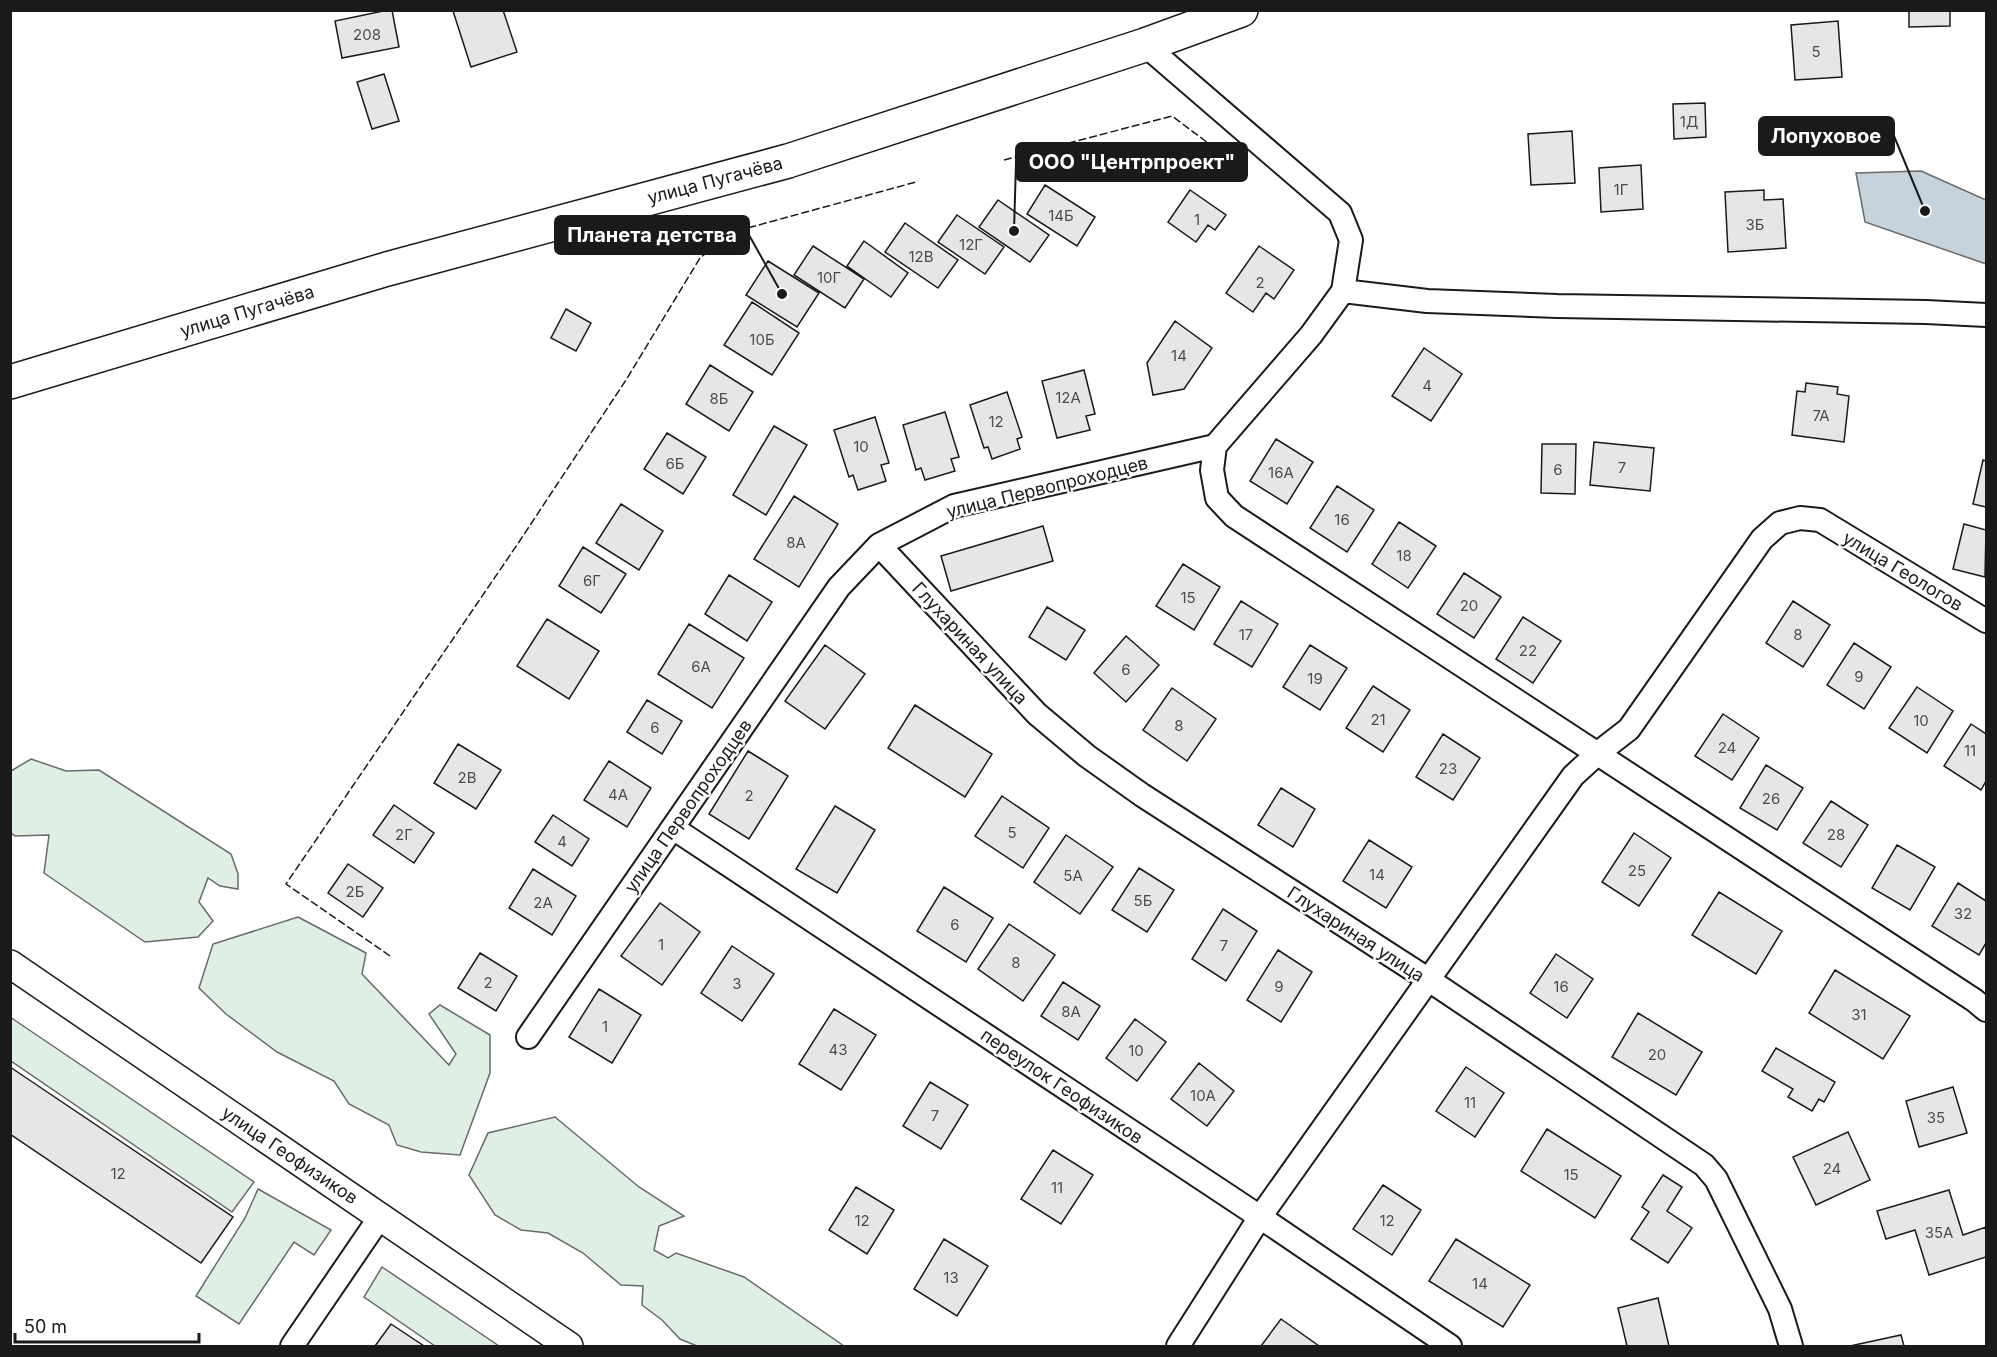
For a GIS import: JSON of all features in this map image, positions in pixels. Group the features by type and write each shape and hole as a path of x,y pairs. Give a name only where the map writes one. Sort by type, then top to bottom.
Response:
{"main road":[{"name":"улица Пугачёва","path":"10,382 387,268 788,161 1145,45 1241,10"}],"street":[{"path":"1145,45 1340,213 1351,240 1343,291 1311,334 1215,446 1212,470 1217,498 1234,516 1986,1010"},
{"path":"1343,291 1427,301 1533,305 1986,315"},
{"name":"улица Первопроходцев","path":"528,1036 839,587 879,545 954,507 1215,446"},
{"name":"улица Геологов","path":"1598,753 1629,729 1761,539 1780,523 1800,518 1820,520 1986,621"},
{"name":"Глухариная улица","path":"879,545 1037,714 1087,756 1142,795 1429,980 1704,1165 1716,1179 1780,1308 1791,1347"},
{"path":"1178,1347 1260,1218 1573,776 1598,753"},
{"name":"переулок Геофизиков","path":"673,828 1450,1347"},
{"name":"улица Геофизиков","path":"10,964 569,1347"},
{"path":"292,1347 380,1217"}],"green space":[{"path":"31,759 66,771 99,770 231,854 238,874 238,889 220,886 208,878 199,902 213,921 198,937 145,942 44,873 49,835 15,836 11,833 11,771"},
{"path":"298,917 366,953 362,974 449,1065 456,1054 429,1014 440,1005 490,1035 490,1073 460,1155 421,1152 397,1145 389,1125 349,1104 334,1081 277,1052 226,1014 199,988 213,944"},
{"path":"10,1017 254,1182 232,1212 11,1061"},
{"path":"555,1117 639,1187 684,1216 659,1226 654,1250 668,1258 676,1253 744,1277 844,1346 697,1346 680,1339 662,1320 642,1305 643,1286 621,1285 583,1253 548,1233 521,1230 495,1215 469,1175 488,1133"},
{"path":"258,1189 331,1230 314,1255 294,1242 239,1324 196,1296 245,1218"},
{"path":"382,1267 499,1346 435,1346 364,1297"}],"shaded area":[{"path":"1921,171 1986,200 1986,264 1865,222 1856,173"}],"building":[{"path":"392,10 399,47 342,58 335,21"},
{"path":"503,10 517,52 471,67 453,11"},
{"path":"1909,10 1950,10 1950,26 1909,27"},
{"path":"1838,21 1842,77 1795,80 1791,25"},
{"path":"384,74 399,121 372,129 357,82"},
{"path":"1705,103 1706,137 1674,139 1673,104"},
{"path":"1572,131 1575,183 1531,185 1528,134"},
{"path":"1641,165 1643,209 1601,212 1599,168"},
{"path":"1045,185 1095,217 1077,246 1027,214"},
{"path":"1190,190 1226,215 1215,230 1208,225 1196,242 1168,222"},
{"path":"1764,190 1764,200 1783,199 1786,248 1728,252 1725,192"},
{"path":"998,200 1049,235 1030,262 979,227"},
{"path":"957,215 1004,247 985,274 938,242"},
{"path":"905,223 958,260 938,288 885,252"},
{"path":"864,241 908,273 891,297 847,266"},
{"path":"813,246 864,279 845,308 794,275"},
{"path":"1259,246 1294,270 1274,299 1266,293 1253,312 1226,293"},
{"path":"768,261 819,293 797,327 746,295"},
{"path":"752,302 799,333 772,375 724,345"},
{"path":"566,309 591,323 576,351 551,338"},
{"path":"1175,321 1212,348 1184,389 1153,395 1147,363"},
{"path":"1424,348 1462,374 1431,421 1392,396"},
{"path":"710,365 753,392 729,431 686,404"},
{"path":"1084,370 1095,414 1086,416 1090,430 1057,438 1042,381"},
{"path":"1806,383 1838,387 1837,394 1849,396 1844,442 1792,435 1797,391 1805,392"},
{"path":"1007,392 1022,437 1017,439 1020,449 992,459 988,447 984,448 970,405"},
{"path":"945,412 959,457 951,459 955,471 925,480 921,468 916,470 903,425"},
{"path":"875,417 889,463 881,465 886,481 858,490 853,475 849,477 834,430"},
{"path":"774,426 807,445 766,515 733,495"},
{"path":"667,433 706,457 683,494 644,469"},
{"path":"1276,439 1313,462 1287,504 1250,481"},
{"path":"1594,442 1654,448 1650,491 1590,485"},
{"path":"1542,444 1576,444 1575,494 1541,493"},
{"path":"1983,460 1986,461 1986,507 1973,504"},
{"path":"1337,486 1374,510 1347,552 1310,528"},
{"path":"794,496 838,524 799,587 754,559"},
{"path":"621,504 663,531 639,570 596,543"},
{"path":"1399,522 1436,546 1408,588 1372,564"},
{"path":"1964,524 1986,530 1985,577 1953,569"},
{"path":"1043,526 1053,561 951,591 941,556"},
{"path":"583,547 626,574 601,613 559,586"},
{"path":"1183,564 1220,587 1194,630 1156,606"},
{"path":"1464,573 1501,597 1474,638 1437,614"},
{"path":"729,575 772,602 747,641 705,614"},
{"path":"1241,601 1278,624 1252,667 1214,644"},
{"path":"1793,601 1830,625 1803,667 1766,643"},
{"path":"1047,607 1085,630 1066,660 1029,637"},
{"path":"1523,617 1561,641 1533,683 1496,659"},
{"path":"547,619 599,651 569,699 517,666"},
{"path":"689,624 744,658 712,708 658,674"},
{"path":"1126,636 1159,665 1126,702 1094,673"},
{"path":"1854,643 1891,667 1864,709 1827,685"},
{"path":"825,645 865,674 825,729 785,701"},
{"path":"1310,645 1347,668 1320,710 1283,687"},
{"path":"1373,686 1410,710 1383,752 1346,728"},
{"path":"1917,687 1953,711 1927,753 1889,728"},
{"path":"1172,688 1216,719 1187,761 1143,730"},
{"path":"647,700 682,721 662,754 627,732"},
{"path":"915,705 992,754 965,797 888,748"},
{"path":"1723,714 1759,738 1732,780 1695,756"},
{"path":"1971,724 1986,734 1986,781 1981,790 1944,766"},
{"path":"1443,734 1480,758 1453,800 1416,777"},
{"path":"458,744 501,770 476,809 434,783"},
{"path":"748,751 788,776 749,839 709,814"},
{"path":"609,761 651,788 627,827 584,800"},
{"path":"1766,765 1803,788 1777,830 1740,808"},
{"path":"1281,788 1315,809 1293,847 1258,825"},
{"path":"1002,796 1049,828 1023,868 975,836"},
{"path":"1831,801 1868,825 1841,867 1803,843"},
{"path":"394,805 434,833 414,863 373,835"},
{"path":"835,806 875,830 837,893 796,869"},
{"path":"553,815 589,839 572,866 535,842"},
{"path":"1634,833 1671,858 1639,906 1602,882"},
{"path":"1066,835 1113,867 1080,914 1034,882"},
{"path":"1369,840 1412,867 1386,908 1343,881"},
{"path":"1897,845 1935,867 1910,910 1872,888"},
{"path":"348,864 383,888 363,917 328,893"},
{"path":"1139,868 1174,890 1147,932 1112,910"},
{"path":"533,869 576,896 552,935 509,908"},
{"path":"1958,883 1986,901 1986,943 1979,955 1932,926"},
{"path":"944,887 993,918 966,962 917,931"},
{"path":"1719,892 1782,931 1756,974 1692,935"},
{"path":"660,903 700,932 662,985 621,956"},
{"path":"1223,909 1257,931 1226,981 1192,959"},
{"path":"1009,924 1055,955 1023,1001 978,969"},
{"path":"732,946 774,974 742,1021 701,993"},
{"path":"1278,950 1312,972 1281,1022 1247,1000"},
{"path":"480,953 517,976 496,1011 458,988"},
{"path":"1556,954 1593,979 1567,1018 1530,993"},
{"path":"1835,970 1910,1016 1883,1059 1809,1013"},
{"path":"1063,982 1100,1006 1078,1040 1041,1016"},
{"path":"599,989 641,1015 612,1063 569,1037"},
{"path":"834,1009 876,1035 841,1090 799,1064"},
{"path":"1638,1013 1702,1052 1676,1095 1612,1057"},
{"path":"1135,1019 1166,1042 1137,1081 1106,1058"},
{"path":"1776,1048 1835,1082 1824,1102 1819,1099 1812,1111 1788,1097 1793,1089 1762,1071"},
{"path":"1199,1063 1234,1091 1207,1126 1171,1099"},
{"path":"10,1067 233,1217 201,1263 10,1134"},
{"path":"1466,1067 1504,1093 1475,1137 1436,1111"},
{"path":"930,1082 968,1105 941,1149 903,1126"},
{"path":"1953,1087 1967,1133 1919,1147 1906,1101"},
{"path":"1547,1129 1621,1176 1595,1218 1521,1171"},
{"path":"1848,1132 1870,1180 1816,1205 1793,1157"},
{"path":"1053,1150 1093,1175 1061,1224 1021,1199"},
{"path":"1663,1175 1682,1187 1667,1211 1692,1228 1668,1263 1631,1239 1649,1212 1642,1207"},
{"path":"1383,1185 1421,1210 1392,1255 1353,1229"},
{"path":"856,1187 894,1210 867,1254 829,1230"},
{"path":"1949,1190 1963,1235 1986,1227 1986,1257 1929,1275 1915,1230 1886,1239 1877,1211"},
{"path":"944,1239 988,1266 957,1316 914,1289"},
{"path":"1456,1239 1530,1285 1503,1327 1429,1281"},
{"path":"1658,1298 1669,1346 1627,1346 1618,1308"},
{"path":"1281,1319 1319,1346 1261,1346"},
{"path":"391,1324 424,1346 375,1346"},
{"path":"1901,1335 1904,1346 1850,1346"}],"fence":[{"path":"1004,160 1172,116 1236,164"},
{"path":"390,956 286,884 519,542 626,380 700,258 733,232 916,182"}],"place":[{"name":"Лопуховое","path":"1925,211"},
{"name":"ООО \"Центрпроект\"","path":"1014,231"},
{"name":"Планета детства","path":"782,294"}]}
